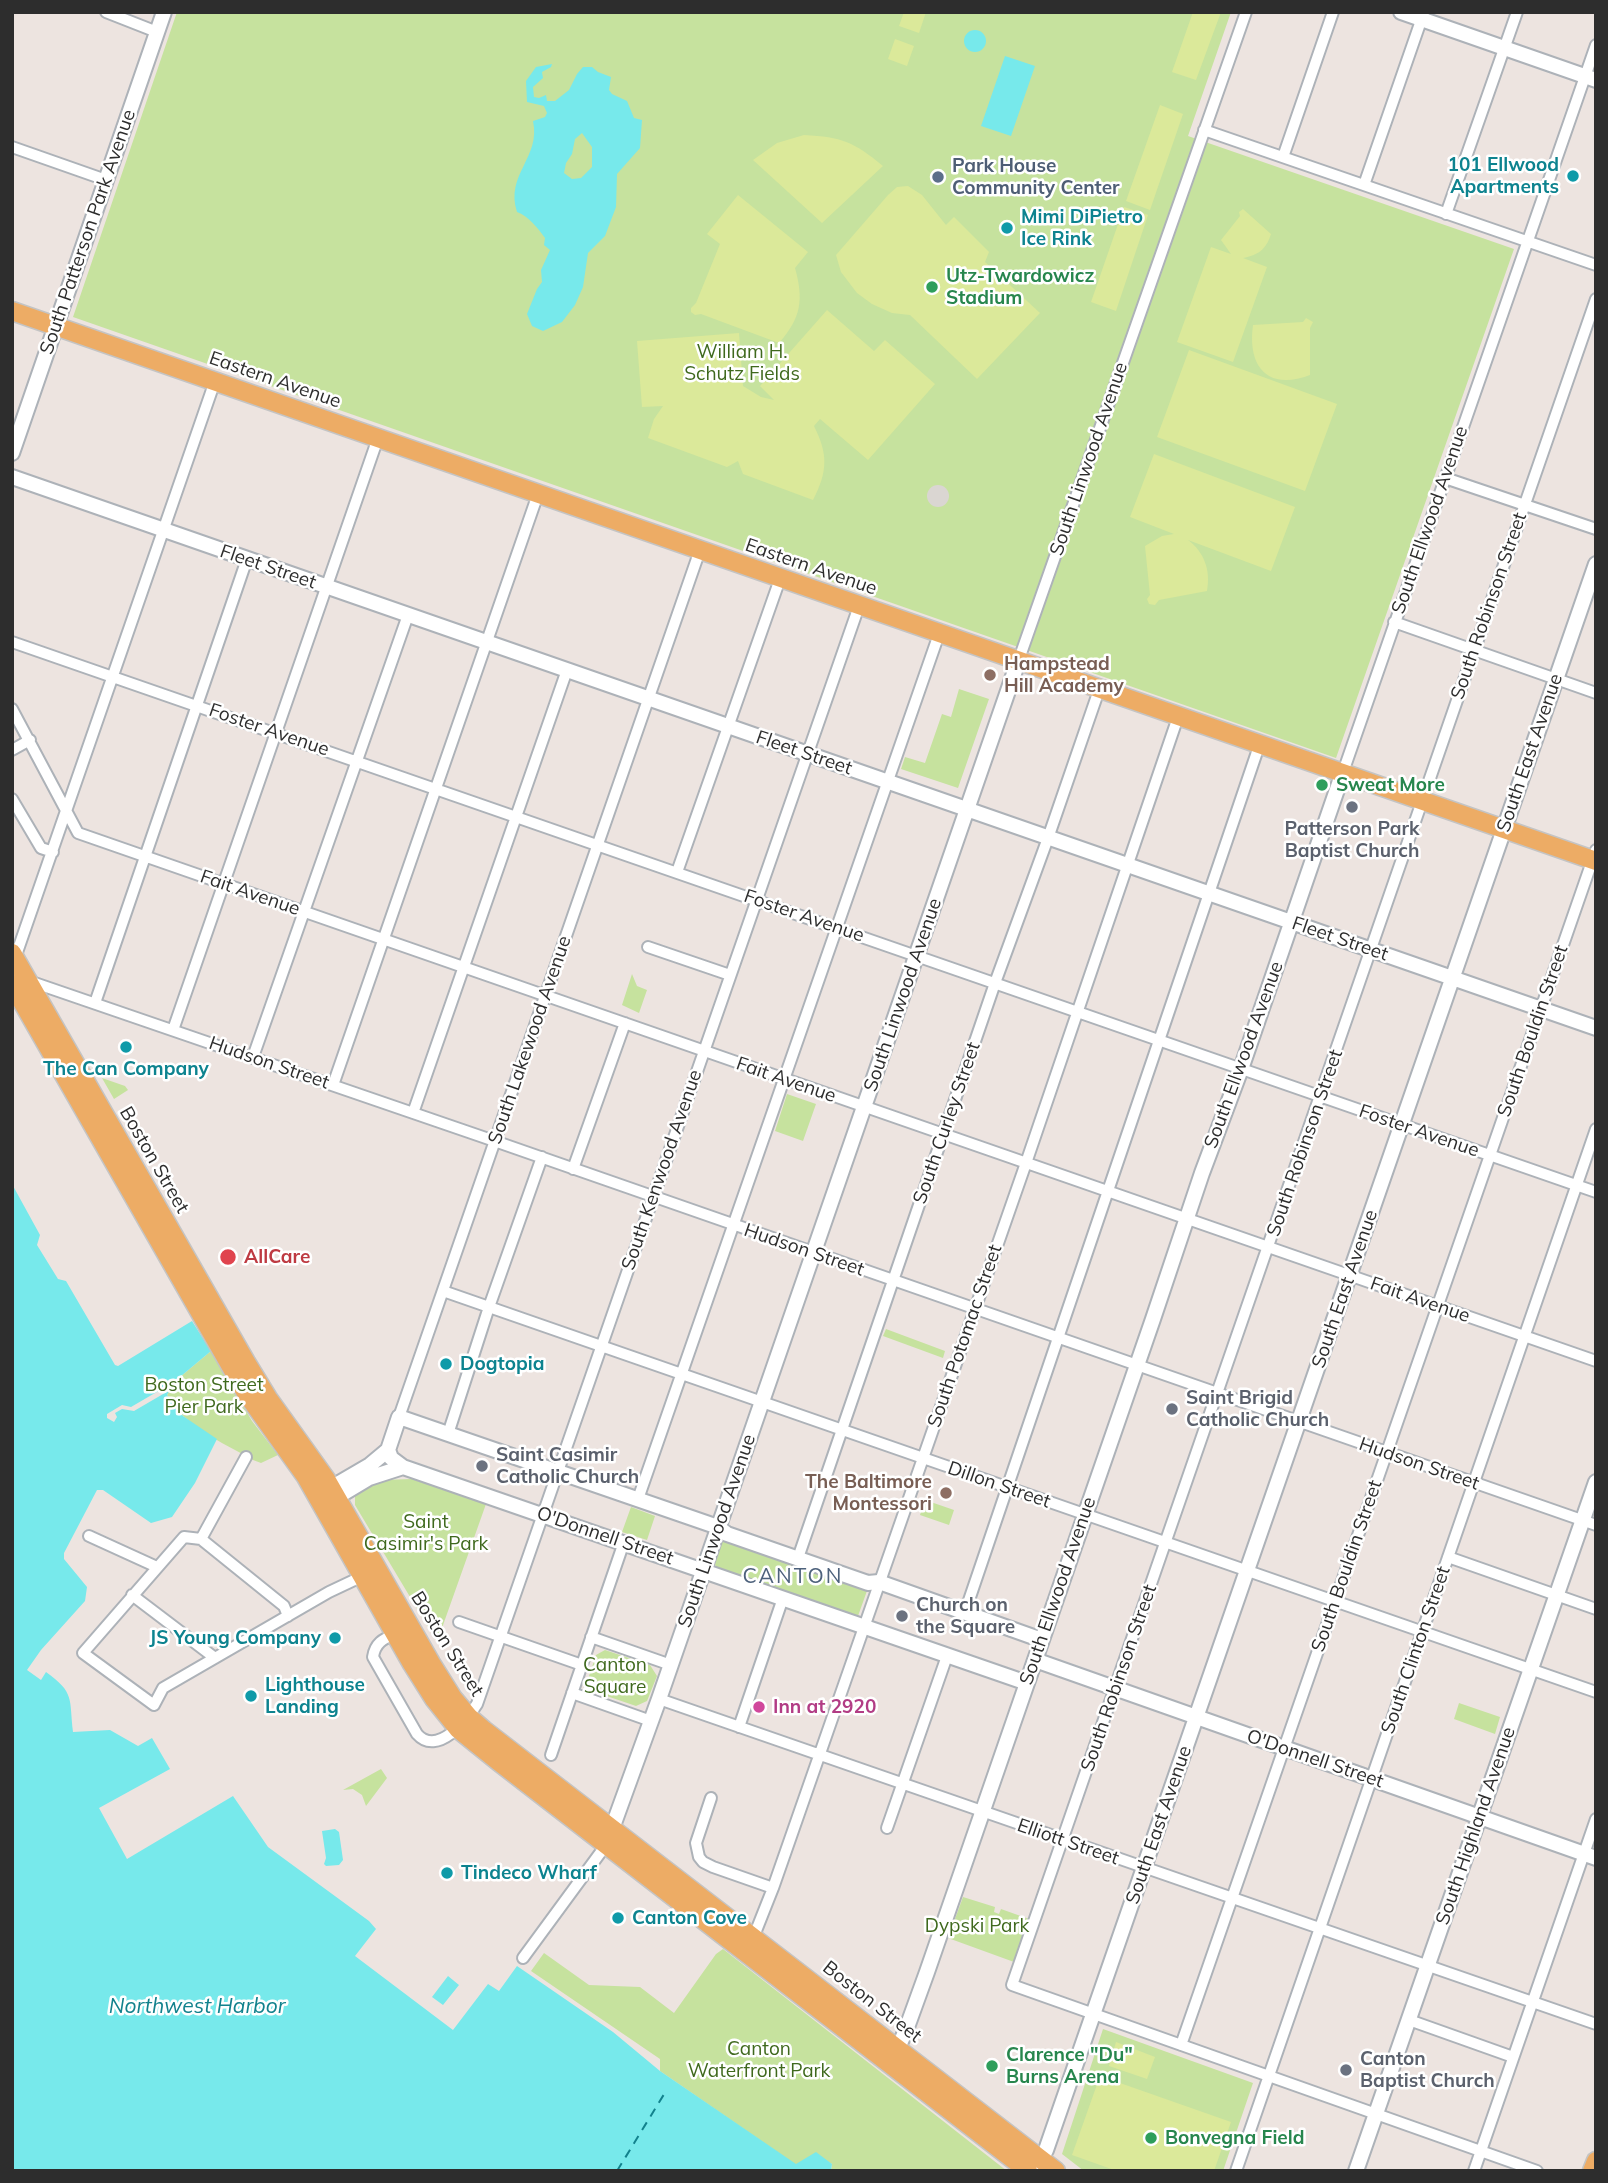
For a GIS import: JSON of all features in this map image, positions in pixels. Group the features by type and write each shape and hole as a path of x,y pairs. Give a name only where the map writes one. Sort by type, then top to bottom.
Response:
{"main road":[{"name":"Eastern Avenue","path":"12,311 1342,775 1595,857"},
{"name":"Boston Street","path":"13,959 18,981 246,1393 306,1477 327,1497 370,1573 431,1663 464,1723 612,1827 749,1944 1040,2168"},
{"name":"Boston Street","path":"370,1573 395,1634 434,1699 606,1845 749,1944"},
{"path":"1592,2171 1596,2161"}],"street":[{"path":"106,12 157,32"},
{"name":"South Patterson Park Avenue","path":"12,453 164,12"},
{"name":"South Linwood Avenue","path":"523,1958 606,1845 671,1665 966,809 1245,12"},
{"path":"1283,157 1333,12"},
{"path":"1401,12 1423,16 1590,78"},
{"path":"1446,214 1517,12"},
{"path":"1364,185 1423,16"},
{"name":"South Ellwood Avenue","path":"894,2057 1042,1640 1202,1173 1241,1069 1394,622 1528,242 1590,78 1596,45"},
{"path":"1204,130 1596,265"},
{"path":"12,148 106,180"},
{"name":"South Robinson Street","path":"1093,2014 1012,1986 1596,299"},
{"path":"13,959 53,852 215,381"},
{"path":"173,1030 378,438"},
{"name":"Fleet Street","path":"12,477 1596,1028"},
{"path":"1445,478 1596,529"},
{"path":"333,1083 538,494"},
{"name":"South Lakewood Avenue","path":"388,1450 699,551"},
{"path":"95,1003 247,559"},
{"name":"South East Avenue","path":"1040,2168 1596,564"},
{"path":"677,872 780,579"},
{"name":"South Kenwood Avenue","path":"464,1723 477,1704 859,606"},
{"path":"253,1058 408,615"},
{"path":"1394,622 1596,693"},
{"path":"638,1499 939,634"},
{"name":"Foster Avenue","path":"12,642 1596,1192"},
{"path":"413,1113 568,670"},
{"name":"South Curley Street","path":"798,1558 995,983 1099,690"},
{"name":"Fait Avenue","path":"12,709 78,833 1596,1361"},
{"name":"South Potomac Street","path":"749,1944 773,1888 1026,1163 1178,717"},
{"path":"12,750 30,740"},
{"path":"965,1612 1259,746"},
{"path":"12,799 41,848 53,852"},
{"name":"South Bouldin Street","path":"1181,2045 1595,857"},
{"path":"648,947 730,975"},
{"name":"Hudson Street","path":"18,981 95,1003 333,1083 813,1254 1589,1523"},
{"path":"573,1168 625,1023"},
{"name":"South Clinton Street","path":"1236,2171 1596,1129"},
{"path":"447,1434 542,1157"},
{"name":"Dillon Street","path":"443,1291 1596,1692"},
{"path":"399,1416 719,1527 727,1534 868,1583 879,1582 1042,1640"},
{"path":"327,1497 388,1450"},
{"name":"O'Donnell Street","path":"388,1450 391,1458 403,1467 1027,1683"},
{"path":"201,1539 246,1457"},
{"path":"327,1497 369,1478 403,1467"},
{"name":"South Highland Avenue","path":"1356,2171 1556,1595 1589,1523 1596,1482"},
{"path":"89,1536 157,1567"},
{"path":"288,1616 284,1606 201,1539 184,1537 83,1653 154,1705 163,1688 288,1616 329,1592 370,1573"},
{"path":"551,1755 624,1542"},
{"path":"1448,1557 1596,1609"},
{"path":"132,1595 215,1658"},
{"path":"739,1727 783,1598"},
{"path":"459,1622 582,1665"},
{"path":"395,1634 379,1642 373,1657 422,1739 430,1742 442,1739 464,1723"},
{"path":"591,1637 671,1665"},
{"path":"887,1828 947,1656"},
{"name":"O'Donnell Street","path":"1035,1660 1590,1856"},
{"path":"572,1693 650,1721"},
{"name":"Elliott Street","path":"659,1699 1596,2024"},
{"path":"711,1798 696,1846 703,1862 773,1888"},
{"path":"1474,2171 1532,2002 1590,1856 1596,1819"},
{"path":"1093,2014 1537,2171"},
{"path":"1409,2020 1513,2057"}],"green space":[{"name":"William H. Schutz Fields","path":"177,12 1231,12 1188,136 1514,249 1336,758 73,317"},
{"path":"904,12 926,12 919,33 899,26"},
{"path":"1193,12 1221,12 1196,80 1172,72"},
{"path":"895,39 914,46 907,66 888,59"},
{"path":"1160,105 1183,114 1150,210 1126,201"},
{"path":"804,135 847,142 883,166 822,223 753,160 777,143"},
{"name":"Utz-Twardowicz Stadium","path":"908,186 922,195 946,225 954,217 989,252 985,262 1040,313 977,379 910,315 892,313 872,304 857,293 841,272 836,255 888,195 897,187"},
{"path":"738,195 808,252 795,268 799,308 792,325 779,343 691,312 720,244 707,234"},
{"path":"1124,207 1148,215 1116,311 1091,302"},
{"path":"1243,209 1271,234 1261,251 1243,258 1267,267 1233,362 1177,342 1211,247 1231,254 1221,240"},
{"path":"827,310 874,351 885,340 935,384 868,460 820,419 814,426 824,454 824,471 813,500 743,474 738,461 727,467 648,438 654,419 663,406 642,407 637,341 739,333 743,386 761,397 774,400 760,386"},
{"path":"1306,318 1313,322 1310,328 1310,375 1296,379 1272,378 1258,364 1254,353 1253,325 1303,322"},
{"path":"1189,350 1337,404 1305,491 1157,437"},
{"path":"1154,454 1295,507 1271,571 1188,540 1205,562 1207,591 1159,600 1155,605 1149,604 1145,546 1162,536 1174,534 1130,517"},
{"path":"959,689 989,699 958,788 901,769 905,757 925,763 942,714 951,717"},
{"path":"632,974 637,986 647,990 639,1013 622,1005"},
{"path":"102,1078 125,1086 128,1090 114,1099"},
{"path":"787,1094 816,1104 803,1141 775,1131"},
{"path":"886,1329 945,1351 943,1358 883,1336"},
{"name":"Boston Street Pier Park","path":"211,1351 252,1421 278,1455 261,1463 253,1460 194,1425 167,1395 174,1382"},
{"name":"Saint Casimir's Park","path":"412,1479 486,1504 437,1642 355,1505 355,1495 382,1480"},
{"path":"925,1500 954,1510 949,1525 920,1515"},
{"path":"631,1507 655,1516 647,1540 622,1532"},
{"path":"723,1540 868,1588 858,1616 716,1568"},
{"name":"Canton Square","path":"605,1650 650,1665 657,1676 647,1701 636,1706 592,1691 587,1682 596,1655"},
{"path":"1459,1703 1500,1717 1495,1734 1454,1719"},
{"path":"381,1769 387,1778 366,1806 362,1795 353,1789 343,1790"},
{"name":"Dypski Park","path":"963,1897 995,1907 994,1912 999,1914 1001,1909 1029,1919 1014,1962 948,1938"},
{"name":"Canton Waterfront Park","path":"723,1949 1007,2171 831,2171 832,2164 823,2159 796,2165 660,2071 660,2059 531,1971 544,1953 589,1985 640,1987 674,2013 716,1954"},
{"path":"1103,2029 1253,2083 1223,2171 1084,2171 1062,2154"},
{"path":"1116,2042 1155,2057 1147,2079 1109,2066"},
{"name":"Bonvegna Field","path":"1100,2076 1231,2122 1214,2171 1117,2171 1072,2155"}],"shaded area":[{"path":"938,485 948,492 949,496 942,506 938,507 928,500 927,496 934,486"}],"water":[{"path":"975,30 983,33 986,41 983,49 975,52 967,49 964,41 967,33"},
{"path":"1005,56 1035,66 1011,136 981,126"},
{"path":"552,64 542,72 543,78 533,87 534,97 546,95 547,101 555,101 569,90 583,67 592,67 611,77 609,90 627,101 634,118 642,120 640,148 617,174 616,207 605,236 588,253 583,287 575,305 562,322 543,331 532,326 527,314 542,282 541,270 550,250 544,245 545,238 536,226 517,212 515,199 519,176 532,145 533,121 545,117 547,113 544,106 527,102 526,81 536,67","holes":["582,133 592,147 592,167 581,178 572,179 564,173 575,139"]},
{"name":"Northwest Harbor","path":"12,1184 40,1235 37,1245 58,1279 66,1281 115,1365 118,1366 192,1321 211,1351 174,1382 167,1395 183,1416 217,1439 195,1483 172,1517 151,1523 103,1490 97,1490 64,1553 64,1559 87,1587 85,1601 41,1650 27,1670 41,1680 46,1672 62,1685 69,1697 73,1732 110,1730 138,1746 152,1738 170,1769 99,1808 127,1859 233,1796 268,1847 369,1921 376,1929 355,1956 453,2030 488,1984 499,1991 517,1966 613,2032 660,2071 796,2164 816,2152 832,2164 831,2171 12,2171"},
{"path":"335,1829 339,1832 343,1860 339,1865 326,1866 322,1831"},
{"path":"448,1976 459,1985 443,2005 432,1997"}],"pier":[{"path":"167,1386 172,1387 134,1411 122,1409 115,1413 117,1417 114,1422 107,1418 107,1414 122,1405 131,1407"}],"ferry route":[{"path":"617,2171 666,2091"}],"place":[{"name":"101 Ellwood Apartments","path":"1573,176"},
{"name":"Park House Community Center","path":"938,177"},
{"name":"Mimi DiPietro Ice Rink","path":"1007,228"},
{"name":"Utz-Twardowicz Stadium","path":"932,287"},
{"name":"Hampstead Hill Academy","path":"990,675"},
{"name":"Sweat More","path":"1322,785"},
{"name":"Patterson Park Baptist Church","path":"1352,807"},
{"name":"The Can Company","path":"126,1047"},
{"name":"AllCare","path":"228,1257"},
{"name":"Dogtopia","path":"446,1364"},
{"name":"Saint Brigid Catholic Church","path":"1172,1409"},
{"name":"Saint Casimir Catholic Church","path":"482,1466"},
{"name":"The Baltimore Montessori","path":"946,1493"},
{"name":"Church on the Square","path":"902,1616"},
{"name":"JS Young Company","path":"335,1638"},
{"name":"Lighthouse Landing","path":"251,1696"},
{"name":"Inn at 2920","path":"759,1707"},
{"name":"Tindeco Wharf","path":"447,1873"},
{"name":"Canton Cove","path":"618,1918"},
{"name":"Clarence \"Du\" Burns Arena","path":"992,2066"},
{"name":"Canton Baptist Church","path":"1346,2070"},
{"name":"Bonvegna Field","path":"1151,2138"}],"district":[{"name":"CANTON","path":"793,1577"}]}
